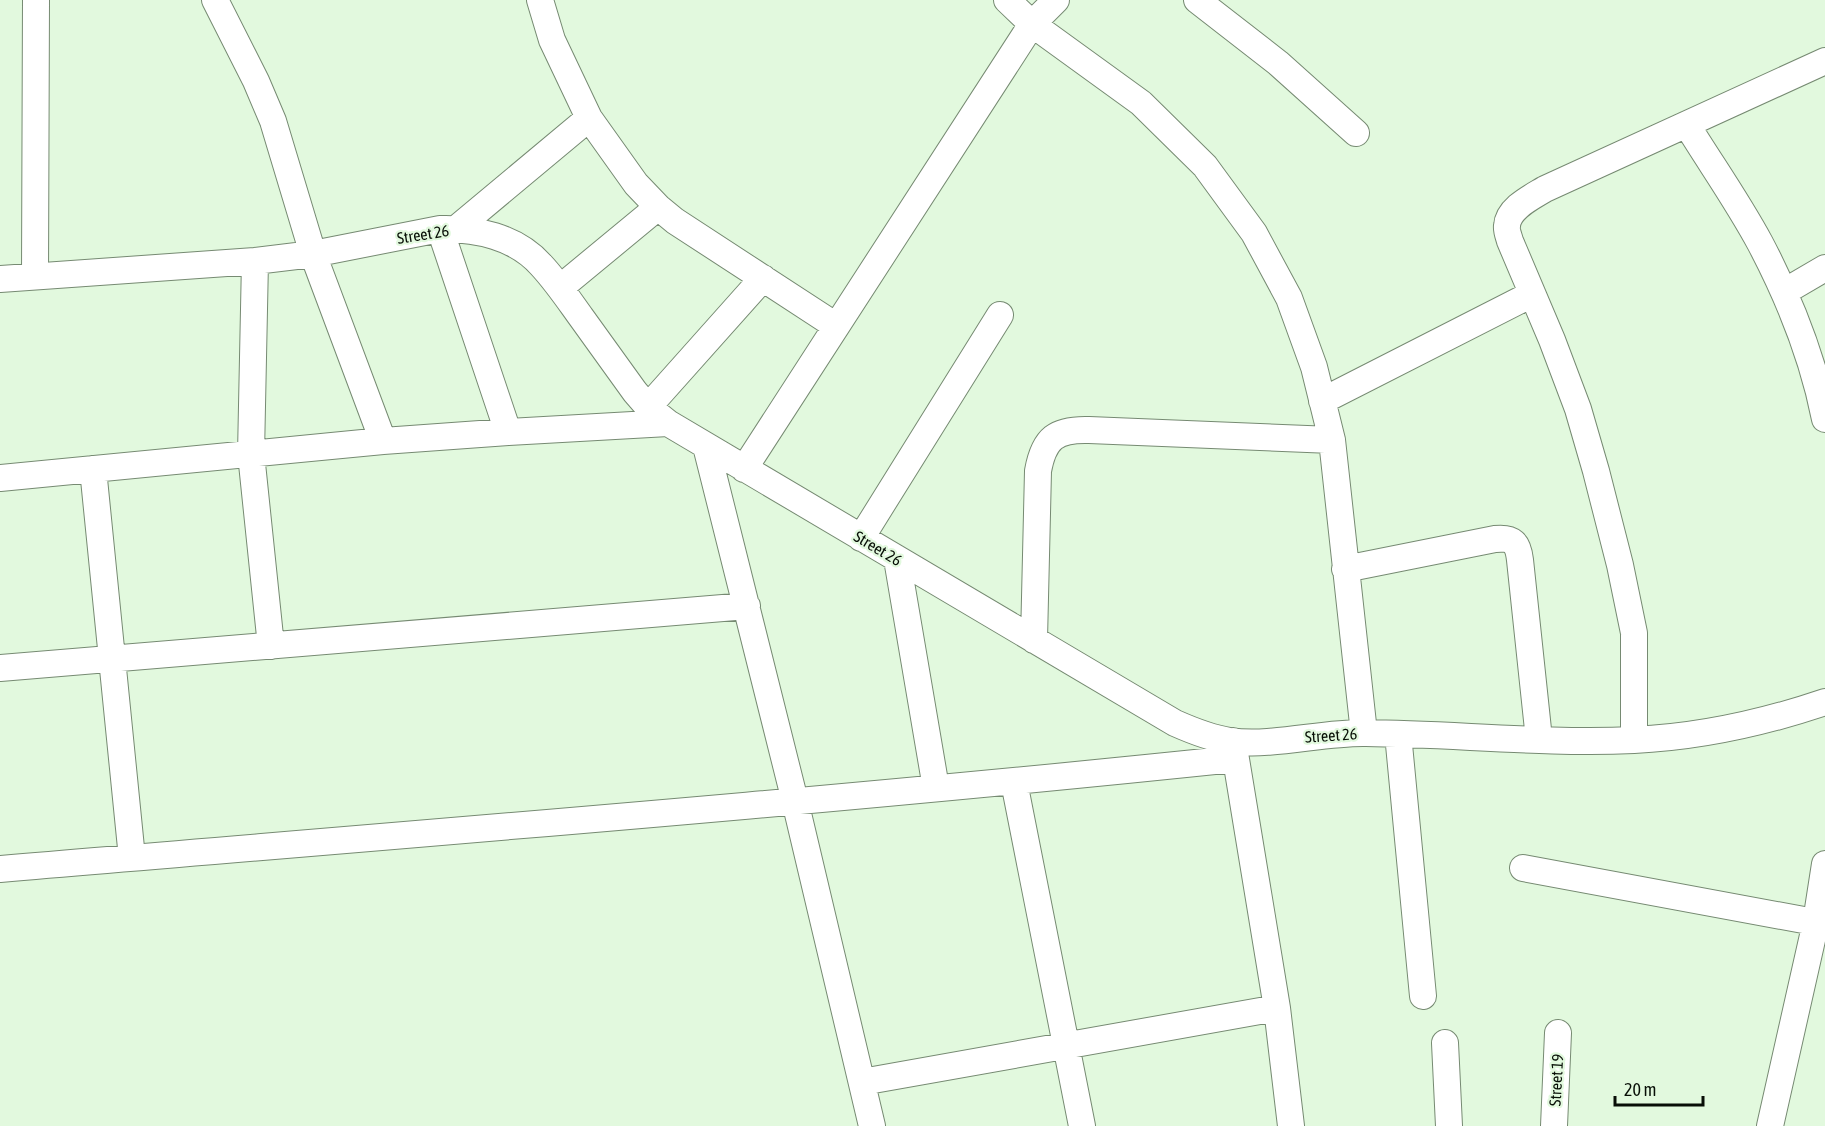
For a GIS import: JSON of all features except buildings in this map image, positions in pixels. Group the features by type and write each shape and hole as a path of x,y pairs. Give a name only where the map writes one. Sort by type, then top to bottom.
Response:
{"street":[{"path":"35,276 36,0"},
{"path":"215,0 256,81 273,121 313,254 383,441"},
{"path":"540,0 552,40 589,118 636,184 675,221 836,326"},
{"path":"1007,0 1032,24 1141,103 1205,166 1254,233 1289,298 1314,367 1332,440 1364,733"},
{"path":"744,469 1032,24 1056,0"},
{"path":"1197,0 1278,63 1356,132"},
{"path":"1634,740 1634,633 1620,565 1578,409 1510,241 1507,226 1512,213 1522,203 1545,189 1825,61"},
{"path":"508,432 448,229 589,118"},
{"path":"1687,125 1759,241 1784,292 1805,345 1825,419"},
{"path":"560,288 658,207"},
{"name":"Street 26","path":"0,279 255,261 313,254 448,229 486,233 515,245 540,263 635,392 648,407 668,423 1174,723 1233,750 1264,741 1364,733 1634,740 1690,735 1745,726 1825,702"},
{"path":"255,261 250,454 271,646"},
{"path":"1784,292 1825,268"},
{"path":"648,407 762,278"},
{"path":"1322,401 1532,294"},
{"path":"861,538 1000,315"},
{"path":"0,478 383,441 668,423"},
{"path":"1034,640 1038,471 1041,454 1049,442 1059,434 1070,429 1332,440"},
{"path":"706,446 873,1126"},
{"path":"93,469 132,858"},
{"path":"1345,569 1495,539 1505,538 1512,541 1518,548 1520,560 1539,739"},
{"path":"897,559 936,788"},
{"path":"0,668 747,606"},
{"path":"1398,734 1423,996"},
{"path":"0,869 1014,782 1233,750 1277,1008 1291,1126"},
{"path":"1014,782 1082,1126"},
{"path":"1770,1126 1821,923 1825,864"},
{"path":"1523,868 1821,923"},
{"path":"862,1082 1277,1008"},
{"name":"Street 19","path":"1554,1126 1558,1033"},
{"path":"1445,1043 1449,1126"}]}
